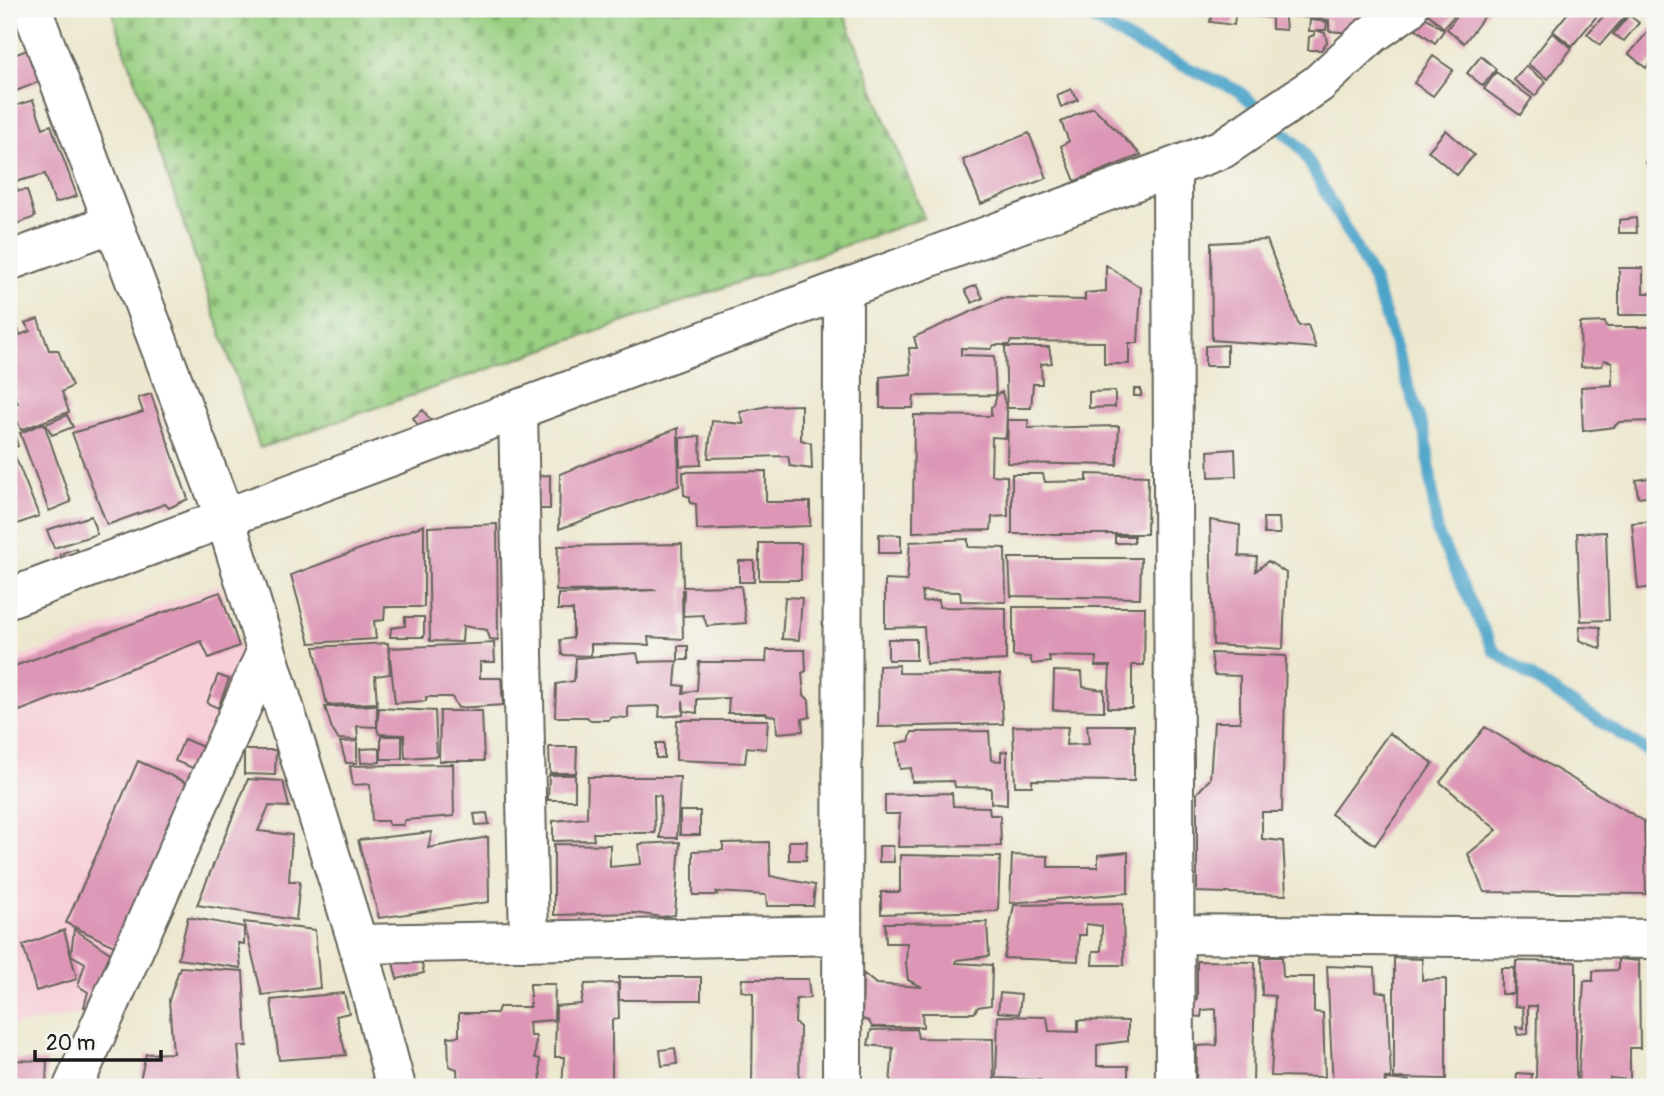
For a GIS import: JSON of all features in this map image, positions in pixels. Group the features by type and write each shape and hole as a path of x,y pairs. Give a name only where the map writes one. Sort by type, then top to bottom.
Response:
{"street":[{"path":"32,9 225,518 358,944 396,1087"},
{"path":"9,597 1222,149 1318,84 1371,35 1408,9"},
{"path":"1172,168 1175,1087"},
{"path":"9,261 113,223"},
{"path":"842,1087 843,289"},
{"path":"518,410 529,941"},
{"path":"73,1087 266,652"},
{"path":"1175,934 1655,939"},
{"path":"358,944 842,936"}],"shaded area":[{"path":"220,584 242,656 178,833 101,1011 9,1026 9,662"}],"green space":[{"path":"111,9 842,9 924,218 260,448"}],"building":[{"path":"9,9 15,20 9,22"},
{"path":"1213,9 1236,9 1234,25 1210,22"},
{"path":"1238,9 1284,9 1286,30 1272,29 1272,18 1237,15"},
{"path":"1286,9 1311,9 1310,18 1286,16"},
{"path":"1312,9 1370,9 1366,34 1329,31 1329,20 1312,18"},
{"path":"1430,9 1453,9 1457,12 1444,28 1427,13"},
{"path":"1462,9 1490,9 1464,43 1447,29"},
{"path":"1571,9 1601,11 1572,46 1553,31"},
{"path":"1610,9 1632,9 1600,45 1587,34"},
{"path":"1629,15 1639,23 1624,41 1613,34"},
{"path":"1425,17 1444,30 1435,43 1416,29"},
{"path":"1310,20 1327,22 1326,30 1316,30 1325,33 1327,42 1321,50 1308,50 1309,37 1314,35 1315,31 1309,31"},
{"path":"1651,28 1655,31 1655,57 1646,68 1629,54"},
{"path":"1552,33 1572,48 1548,79 1528,64"},
{"path":"32,48 43,80 9,94 9,57"},
{"path":"1433,56 1453,70 1433,96 1414,83"},
{"path":"1481,56 1496,69 1483,86 1467,73"},
{"path":"1526,66 1546,82 1535,96 1514,80"},
{"path":"1496,72 1532,98 1520,115 1484,89"},
{"path":"1071,89 1078,100 1061,107 1057,95"},
{"path":"33,100 43,128 51,125 77,196 55,203 45,174 15,182 17,191 27,190 35,217 9,227 9,108"},
{"path":"1093,107 1141,155 1075,181 1061,146 1069,141 1061,122"},
{"path":"1446,130 1474,155 1457,175 1428,151"},
{"path":"1029,133 1047,178 981,204 963,160"},
{"path":"1655,156 1655,177 1645,162"},
{"path":"1636,218 1637,233 1619,233 1619,220"},
{"path":"1267,240 1299,326 1308,325 1316,348 1212,340 1211,243"},
{"path":"1106,265 1141,288 1138,343 1129,343 1129,364 1104,364 1104,342 1011,341 1009,345 994,345 991,349 961,348 961,355 994,356 996,395 914,396 913,408 880,408 880,377 911,374 909,348 917,348 914,337 1002,298 1085,300 1085,293 1106,291"},
{"path":"1619,268 1643,268 1643,293 1655,293 1655,315 1619,315"},
{"path":"976,285 983,298 972,303 965,290"},
{"path":"38,319 49,350 58,350 72,386 62,392 69,412 21,430 11,405 18,403 12,388 9,388 9,328 17,325 20,335 30,331 25,323"},
{"path":"1605,322 1606,327 1655,327 1655,421 1619,422 1614,427 1583,431 1581,387 1612,385 1612,362 1604,360 1602,366 1581,367 1580,323"},
{"path":"1227,345 1227,366 1205,366 1205,346"},
{"path":"1005,347 1049,347 1052,363 1041,364 1042,384 1033,384 1031,408 1007,408"},
{"path":"1134,389 1141,389 1141,396 1134,396"},
{"path":"1115,391 1115,407 1089,408 1089,392"},
{"path":"1002,392 1007,411 1006,438 992,437 991,475 1007,476 1008,516 992,517 991,530 913,532 914,415 991,416 991,407 994,406 997,394"},
{"path":"151,394 188,499 169,508 165,504 107,525 72,433 143,412 138,398"},
{"path":"801,405 801,440 811,443 812,469 790,466 788,456 708,458 712,421 744,424 740,412 768,406"},
{"path":"423,410 439,432 428,440 413,418"},
{"path":"67,415 73,427 52,435 46,424"},
{"path":"1008,420 1028,420 1028,428 1119,426 1117,465 1007,463"},
{"path":"44,423 71,502 49,511 20,433"},
{"path":"678,428 679,486 559,529 560,474"},
{"path":"13,430 18,446 9,449 9,431"},
{"path":"700,436 701,465 680,466 680,438"},
{"path":"1235,449 1236,476 1209,477 1208,451"},
{"path":"15,456 39,516 9,527 9,458"},
{"path":"766,471 766,502 810,502 810,526 697,530 696,504 690,503 690,497 684,495 683,472"},
{"path":"1012,474 1043,474 1045,482 1087,481 1087,474 1148,476 1147,534 1012,534"},
{"path":"550,475 550,509 538,509 537,476"},
{"path":"1650,478 1653,495 1638,497 1636,480"},
{"path":"91,516 97,534 54,548 47,530"},
{"path":"1263,518 1279,518 1280,534 1264,534"},
{"path":"1210,520 1240,525 1239,556 1257,557 1256,571 1268,561 1286,573 1283,649 1213,645"},
{"path":"1655,521 1655,587 1638,589 1632,523"},
{"path":"497,524 498,640 490,639 487,630 463,626 462,642 430,641 428,527"},
{"path":"424,525 424,607 385,607 384,620 374,621 376,639 310,643 291,575"},
{"path":"1606,532 1609,620 1581,621 1577,533"},
{"path":"879,534 901,535 901,553 879,553"},
{"path":"1115,536 1134,536 1134,543 1115,543"},
{"path":"968,539 968,547 1005,548 1006,602 961,601 960,592 922,591 923,602 939,600 939,607 1006,608 1006,660 926,664 924,627 885,628 885,580 907,581 910,542"},
{"path":"759,543 801,543 801,580 759,580"},
{"path":"682,544 683,587 741,586 746,623 707,626 703,615 683,616 682,590 683,639 648,637 649,645 591,644 591,656 562,655 560,640 573,638 573,610 558,610 558,594 657,590 556,591 558,546"},
{"path":"76,548 82,566 65,571 60,554"},
{"path":"1009,558 1141,558 1140,598 1011,596"},
{"path":"739,561 754,561 754,582 739,582"},
{"path":"220,592 239,646 209,658 201,641 9,715 9,668"},
{"path":"785,597 802,598 799,640 782,639"},
{"path":"1013,607 1145,607 1144,665 1132,665 1132,708 1108,708 1110,666 1095,666 1097,657 1049,656 1050,662 1032,664 1030,657 1013,656"},
{"path":"405,617 424,617 424,637 390,637 391,628 405,626"},
{"path":"1580,626 1600,627 1601,649 1579,640"},
{"path":"888,639 916,639 916,660 888,660"},
{"path":"388,643 390,674 375,676 377,703 327,705 314,647"},
{"path":"494,643 495,662 480,662 480,678 501,678 503,705 458,708 452,697 426,697 426,701 395,703 389,648"},
{"path":"678,646 688,646 688,660 678,660"},
{"path":"767,650 805,650 806,671 802,673 810,717 802,719 803,731 777,733 776,716 766,713 728,713 729,698 697,699 697,713 684,711 683,700 683,715 659,717 660,706 628,707 628,718 610,717 609,720 555,717 556,684 574,681 576,658 637,653 639,662 677,661 675,685 684,686 683,693 697,690 699,662 766,662"},
{"path":"1211,653 1286,656 1282,812 1262,812 1262,839 1283,841 1286,895 1197,892 1197,793 1210,779 1214,722 1240,722 1240,676 1214,675"},
{"path":"899,665 899,673 1000,674 1003,724 878,727 879,666"},
{"path":"1054,671 1082,672 1083,687 1104,690 1104,711 1053,710"},
{"path":"218,675 229,679 218,708 207,703"},
{"path":"377,705 377,727 357,726 358,740 338,739 325,707"},
{"path":"379,708 435,711 437,756 405,758 404,735 379,734"},
{"path":"440,711 482,711 484,761 439,761"},
{"path":"677,720 768,720 766,749 747,747 745,763 676,760"},
{"path":"1087,725 1134,725 1134,781 1032,780 1032,786 1015,786 1013,726 1068,727 1066,745 1089,744"},
{"path":"1485,727 1644,821 1646,894 1484,892 1468,854 1497,830 1440,782"},
{"path":"989,731 991,760 1001,761 1001,752 1007,751 1007,805 991,803 991,788 955,787 954,781 912,782 911,768 900,769 897,743 909,741 912,732"},
{"path":"1389,733 1433,763 1375,845 1331,814"},
{"path":"381,736 402,736 402,759 381,759"},
{"path":"184,739 208,749 198,770 175,761"},
{"path":"357,741 357,763 346,763 340,742"},
{"path":"656,743 664,743 664,758 656,758"},
{"path":"549,747 577,747 576,773 550,773"},
{"path":"380,748 380,762 361,763 360,749"},
{"path":"244,750 276,750 275,775 244,774"},
{"path":"138,761 192,785 122,950 66,923"},
{"path":"453,764 454,816 405,820 403,825 372,821 370,784 353,785 350,766"},
{"path":"549,775 575,775 575,800 548,800"},
{"path":"588,777 680,777 677,838 660,838 661,796 654,795 655,833 593,833 594,840 553,841 553,821 587,818"},
{"path":"248,779 283,781 289,807 269,806 258,831 292,835 289,881 300,881 296,920 197,905"},
{"path":"952,793 953,806 989,807 990,815 1000,815 1001,846 898,847 900,814 885,814 885,795"},
{"path":"680,811 700,811 700,835 680,835"},
{"path":"487,813 489,824 476,825 474,814"},
{"path":"432,832 428,848 488,837 489,902 379,918 358,840"},
{"path":"789,841 807,841 806,860 789,860"},
{"path":"680,842 675,915 554,915 554,844 610,845 610,867 641,864 639,844"},
{"path":"769,842 770,876 815,885 813,906 767,906 766,895 716,892 717,895 693,895 693,851 723,850 723,843"},
{"path":"879,846 893,846 894,862 879,862"},
{"path":"1128,852 1128,893 1010,903 1012,855 1048,856 1048,867 1098,867 1098,855"},
{"path":"900,855 1000,857 998,911 881,914 881,892 900,892"},
{"path":"1123,903 1124,965 1092,965 1093,951 1101,951 1102,926 1086,924 1086,935 1079,935 1078,961 1004,958 1014,905"},
{"path":"188,917 244,927 244,944 238,943 241,968 178,959"},
{"path":"244,922 315,930 320,988 262,995"},
{"path":"987,922 989,956 957,960 956,963 992,965 991,1005 978,1007 974,1013 922,1013 923,1027 872,1027 869,1021 862,1019 863,973 876,984 922,987 908,980 907,943 886,943 885,923"},
{"path":"74,929 116,957 98,1007 84,1007 88,992 78,986 85,963 71,955"},
{"path":"64,930 77,979 36,991 23,945"},
{"path":"418,947 424,973 397,979 391,954"},
{"path":"1261,957 1282,957 1283,977 1314,977 1314,1012 1323,1013 1325,1077 1271,1076 1275,996 1262,995"},
{"path":"1394,958 1422,959 1422,980 1446,979 1446,1079 1394,1078"},
{"path":"1618,959 1639,961 1640,1048 1630,1048 1630,1080 1610,1078 1610,1087 1578,1085 1584,981 1593,981 1593,971 1618,970"},
{"path":"1197,961 1255,962 1253,1085 1196,1085 1197,1046 1217,1045 1216,1009 1202,1010 1201,1017 1191,1016 1191,1000 1197,999"},
{"path":"1516,961 1576,962 1576,1087 1536,1087 1537,1006 1528,1006 1528,1034 1518,1035 1516,1027 1524,1028 1523,1007 1515,1006"},
{"path":"1327,966 1375,968 1376,991 1387,993 1391,1078 1385,1078 1384,1087 1333,1087"},
{"path":"180,967 243,971 247,1046 238,1046 241,1080 140,1080 146,1054 173,1053 169,1000"},
{"path":"1501,968 1514,968 1514,994 1501,994"},
{"path":"619,977 701,977 701,1000 619,1000"},
{"path":"742,979 808,979 810,998 796,999 795,1023 800,1027 799,1087 752,1087 753,993 741,991"},
{"path":"618,983 619,1019 612,1020 612,1087 562,1087 564,1057 555,1057 556,1006 581,1004 585,984"},
{"path":"530,984 555,984 554,1020 529,1022 530,1036 536,1036 535,1058 540,1059 541,1087 458,1087 457,1069 449,1066 448,1037 459,1036 459,1013 497,1013 499,1007 530,1007"},
{"path":"344,993 349,1013 336,1016 346,1055 279,1060 271,1000"},
{"path":"1000,993 1021,995 1019,1014 998,1012"},
{"path":"998,1016 1047,1017 1049,1031 1078,1032 1078,1020 1128,1021 1128,1041 1097,1045 1097,1066 1128,1066 1128,1087 1039,1087 1041,1080 996,1078"},
{"path":"916,1029 918,1038 993,1039 994,1085 890,1085 893,1048 868,1045 871,1030"},
{"path":"675,1048 677,1064 662,1066 660,1050"},
{"path":"9,1060 47,1061 46,1087 9,1087"},
{"path":"1517,1073 1532,1074 1531,1087 1516,1087"},
{"path":"1386,1079 1409,1081 1410,1087 1385,1087"},
{"path":"134,1082 163,1085 163,1087 132,1087"}],"waterway":[{"path":"1076,9 1142,47 1239,91 1301,148 1373,279 1426,438 1437,532 1494,651 1655,756"}]}
